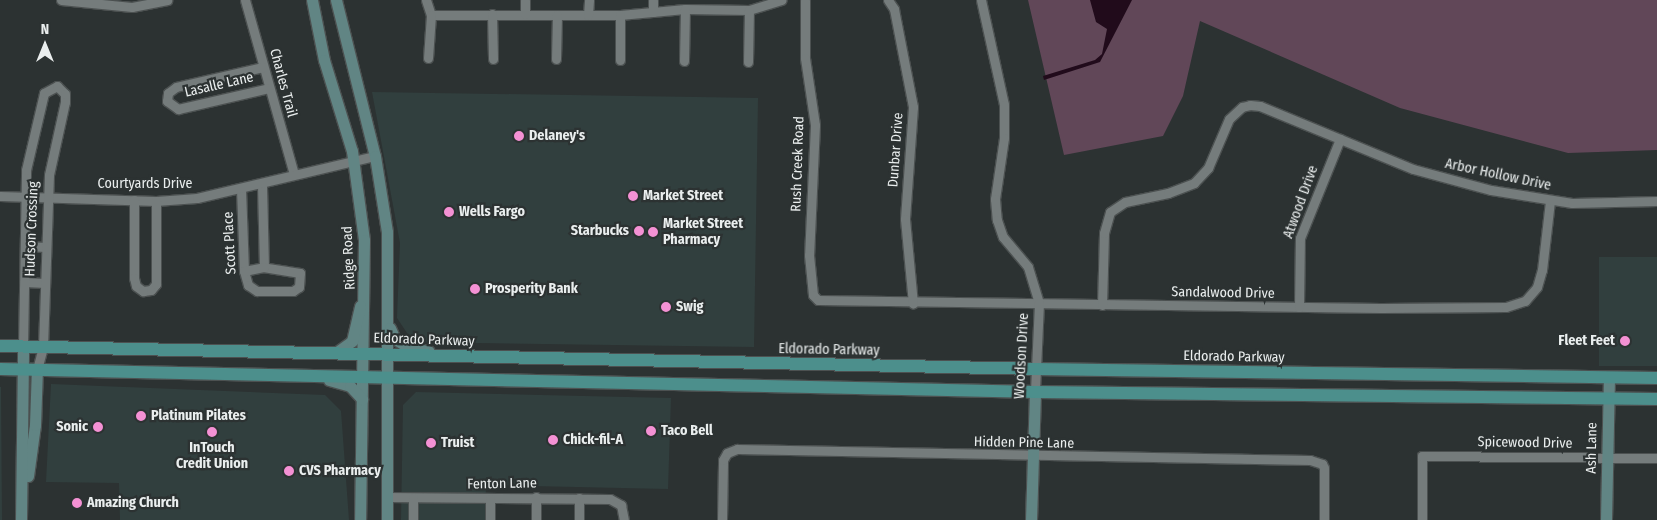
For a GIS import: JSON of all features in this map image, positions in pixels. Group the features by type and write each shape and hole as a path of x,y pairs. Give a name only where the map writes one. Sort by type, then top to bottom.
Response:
{"main road":[{"name":"Ridge Road","path":"312,0 324,60 353,160 364,240 366,280 362,376 360,520"},
{"path":"336,0 375,156 387,232 389,326 387,520"},
{"path":"338,352 352,341 366,280"},
{"path":"389,326 395,340 408,348 450,355"},
{"name":"Eldorado Parkway","path":"0,346 388,353 1035,369 1657,378"},
{"name":"Hudson Crossing","path":"21,520 24,347"},
{"path":"650,360 650,381"},
{"path":"0,369 650,381 1035,392 1657,399"},
{"name":"Hudson Crossing","path":"21,520 35,425 37,370"},
{"path":"292,375 297,380 340,381 350,386 362,399"},
{"path":"388,410 396,384 403,376"},
{"name":"Ash Lane","path":"1606,520 1609,377"},
{"name":"Woodson Drive","path":"1031,520 1031,458 1035,392"}],"street":[{"path":"60,0 133,4 167,0"},
{"name":"Charles Trail","path":"244,0 294,174"},
{"path":"525,0 525,14"},
{"path":"588,0 588,15"},
{"path":"653,0 653,12"},
{"path":"431,14 620,15 685,9 749,10 781,0"},
{"name":"Rush Creek Road","path":"805,0 805,58 815,125 809,255 814,299"},
{"name":"Dunbar Drive","path":"888,0 896,18 913,107 906,219 913,304"},
{"name":"Woodson Drive","path":"980,0 1004,105 1004,138 995,199 997,220 1003,237 1028,267 1039,303 1035,392"},
{"path":"426,1 431,14 428,58"},
{"path":"684,61 685,9"},
{"path":"748,62 749,10"},
{"path":"492,14 493,59"},
{"path":"556,15 556,59"},
{"path":"620,15 620,60"},
{"name":"Lasalle Lane","path":"263,67 176,87 168,93 167,101 178,109 269,88"},
{"name":"Hudson Crossing","path":"24,347 26,170 44,93 57,86 65,94 65,102 48,196 43,347 37,370"},
{"name":"Arbor Hollow Drive","path":"1102,305 1104,233 1110,212 1125,202 1168,193 1194,183 1208,168 1230,119 1242,107 1260,106 1434,176 1550,201 1657,201"},
{"name":"Atwood Drive","path":"1299,307 1300,238 1340,139"},
{"name":"Courtyards Drive","path":"0,196 48,196 156,201 197,198 375,156"},
{"path":"244,271 264,267 262,183"},
{"name":"Scott Place","path":"241,189 244,271 248,285 257,290 285,291 299,287 301,277 297,271 264,267"},
{"path":"134,200 134,278 136,286 143,291 151,290 156,284 156,201"},
{"name":"Sandalwood Drive","path":"814,299 829,302 913,304 1039,303 1299,307 1506,307 1519,304 1530,297 1541,277 1550,201"},
{"path":"25,246 46,247"},
{"path":"25,282 45,284"},
{"name":"Hidden Pine Lane","path":"722,520 723,460 727,453 737,450 1031,458 1305,460 1322,464 1324,520"},
{"name":"Spicewood Drive","path":"1422,520 1422,456 1657,458"},
{"name":"Fenton Lane","path":"387,497 490,499 536,497 617,501 624,510 624,520"},
{"path":"536,497 536,520"},
{"path":"413,498 413,520"},
{"path":"579,498 579,520"},
{"path":"490,499 490,520"}],"shaded area":[{"path":"1028,0 1657,0 1657,150 1568,153 1400,108 1200,21 1183,96 1163,136 1064,155"},
{"path":"1090,0 1132,0 1100,62 1044,80 1043,76 1095,60 1102,54 1107,29 1096,22"},
{"path":"372,92 758,98 754,347 413,342 397,318 400,243"},
{"path":"1599,257 1657,257 1657,366 1599,366"},
{"path":"51,384 325,395 341,411 349,520 120,520 119,483 46,482"},
{"path":"1,387 2,520 0,520"},
{"path":"416,392 671,398 668,489 486,485 485,520 401,520 403,405"}],"place":[{"name":"Delaney's","path":"519,136"},
{"name":"Market Street","path":"633,196"},
{"name":"Wells Fargo","path":"449,212"},
{"name":"Starbucks","path":"639,231"},
{"name":"Market Street Pharmacy","path":"653,232"},
{"name":"Prosperity Bank","path":"475,289"},
{"name":"Swig","path":"666,307"},
{"name":"Fleet Feet","path":"1625,341"},
{"name":"Platinum Pilates","path":"141,416"},
{"name":"Sonic","path":"98,427"},
{"name":"Taco Bell","path":"651,431"},
{"name":"InTouch Credit Union","path":"212,432"},
{"name":"Chick-fil-A","path":"553,440"},
{"name":"Truist","path":"431,443"},
{"name":"CVS Pharmacy","path":"289,471"},
{"name":"Amazing Church","path":"77,503"}]}
